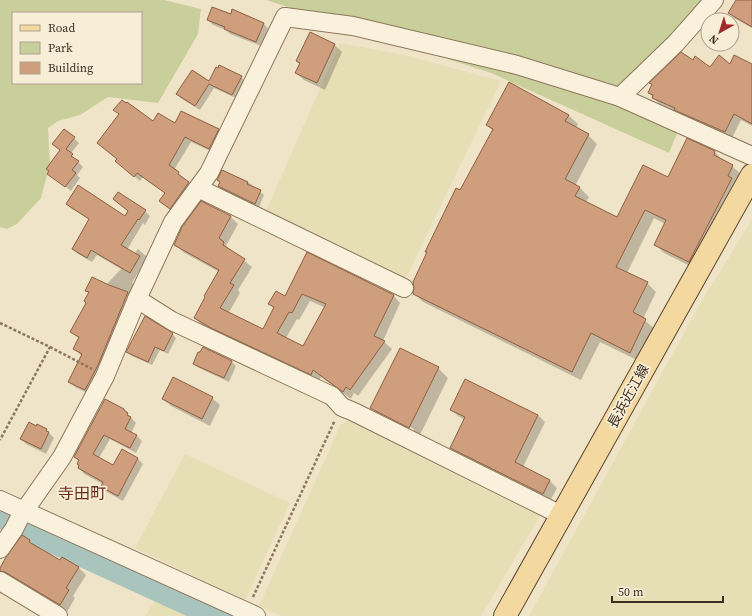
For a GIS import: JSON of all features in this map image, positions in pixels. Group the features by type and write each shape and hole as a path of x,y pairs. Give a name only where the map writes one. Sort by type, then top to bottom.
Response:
{"main road":[{"name":"長浜近江線","path":"505,616 752,175"}],"street":[{"path":"620,97 676,43 714,0"},
{"path":"0,549 62,457 105,376 137,300 174,222 209,173 285,17 353,26 517,66 620,97 752,156"},
{"path":"198,188 404,288"},
{"path":"137,300 172,321 332,396 342,407 561,515"},
{"path":"0,500 20,519 251,614"},
{"path":"0,581 58,616"}],"path":[{"path":"0,323 105,376"},
{"path":"0,440 50,347"},
{"path":"251,614 342,407"}],"shaded area":[{"path":"340,43 404,55 501,81 404,282 264,216"},
{"path":"752,220 752,616 529,616 701,302"},
{"path":"353,419 541,514 481,616 282,616 259,606 341,424"},
{"path":"185,454 290,503 245,600 135,548"},
{"path":"159,595 202,616 145,616"}],"green space":[{"path":"0,0 164,0 201,9 198,34 158,103 108,97 80,115 58,121 48,128 50,164 41,198 17,224 7,229 0,227"},
{"path":"266,0 708,0 610,101 678,131 669,153 491,73"}],"building":[{"path":"736,0 752,0 752,27 740,20 740,12 729,12"},
{"path":"212,7 231,14 232,9 264,23 256,42 224,29 225,27 207,20"},
{"path":"310,32 335,44 317,83 295,73 300,63 296,61"},
{"path":"681,52 693,60 695,56 710,67 719,55 730,64 734,55 752,64 752,124 734,114 725,132 674,110 675,108 652,98 653,95 648,93 652,84 649,83"},
{"path":"219,65 242,76 232,95 209,84 195,106 176,94 192,70 209,81 216,67 218,68"},
{"path":"509,82 569,115 565,121 589,134 565,179 580,187 575,196 617,217 643,165 668,177 687,138 715,151 714,155 733,165 728,176 732,178 689,262 654,245 666,220 645,210 616,267 648,282 633,312 646,319 630,353 591,333 572,372 413,294 413,282 427,252 425,252 456,188 460,190 493,129 486,125"},
{"path":"122,100 153,121 158,113 175,123 181,111 219,129 209,149 185,137 169,165 189,182 170,209 159,201 165,193 137,173 134,177 115,161 117,159 97,143 119,114 113,110"},
{"path":"64,129 75,137 66,149 73,154 71,156 79,161 72,170 76,173 65,187 47,174 49,171 46,169 60,150 52,144"},
{"path":"222,170 261,190 255,204 218,186 220,182 217,180"},
{"path":"78,185 125,216 128,211 113,199 118,192 146,210 139,220 138,219 121,245 140,256 130,273 91,250 87,258 72,249 89,219 66,204"},
{"path":"201,201 231,216 219,238 224,242 223,245 245,259 230,283 234,285 220,308 263,329 274,307 268,304 276,291 285,296 307,252 394,295 374,336 385,341 350,390 346,387 343,392 313,370 311,375 211,328 194,318 205,297 204,296 219,270 174,245 182,227","holes":["302,294 326,304 303,346 277,333 289,312 292,313"]},
{"path":"92,277 128,292 98,365 85,390 68,382 82,354 73,349 79,337 70,332 86,303 84,301 89,292 85,291"},
{"path":"145,316 173,333 164,351 155,347 148,362 126,352"},
{"path":"203,347 232,361 224,378 193,364 198,352 200,352"},
{"path":"400,348 439,367 409,428 370,408"},
{"path":"173,377 213,397 202,419 162,399"},
{"path":"465,379 538,415 515,462 550,480 543,494 450,448 465,417 450,410"},
{"path":"105,399 124,409 128,413 127,415 131,417 125,429 137,435 130,448 104,435 93,454 113,465 122,449 138,458 118,496 101,487 103,482 78,468 79,465 77,464 79,460 74,457"},
{"path":"29,422 47,429 46,431 49,432 41,449 20,439"},
{"path":"22,535 30,540 29,542 60,560 62,557 79,567 66,588 69,590 60,605 5,572 0,571 6,557"}],"waterway":[{"path":"0,514 29,529 219,616"}],"district":[{"name":"寺田町","path":"82,493"}]}
